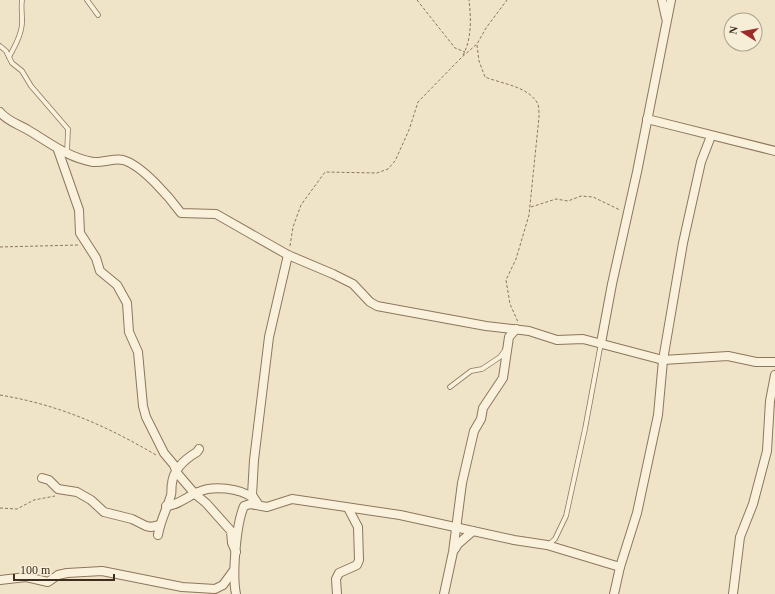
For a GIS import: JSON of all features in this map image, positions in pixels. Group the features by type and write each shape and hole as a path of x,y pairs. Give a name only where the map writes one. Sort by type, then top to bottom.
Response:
{"street":[{"path":"662,0 667,19"},
{"path":"602,343 627,212 671,0"},
{"path":"0,112 8,120 29,130 58,150 94,162 123,160 128,162 164,191 181,213 216,214 288,255 349,282 359,289 370,302 377,306 486,326 519,329 557,340 583,339 663,360 728,356 756,362 775,362"},
{"path":"647,119 711,136 775,150"},
{"path":"614,594 620,567 637,513 658,415 663,360 686,228 701,162 711,136"},
{"path":"58,150 79,210 80,232 96,258 100,272 117,284 127,303 129,332 138,352 143,406 146,417 164,453 177,471 195,494 206,502 231,532 232,543 236,552"},
{"path":"255,501 254,460 267,364 267,350 288,255"},
{"path":"444,594 453,552 462,483 474,432 481,419 483,408 502,378 508,341 511,333 519,329"},
{"path":"733,594 740,537 753,504 767,451 770,401 775,375"},
{"path":"158,535 172,491 172,482 177,471 184,461 199,449"},
{"path":"42,478 49,480 58,489 68,492 76,492 91,500 108,513 146,526 152,527 160,525"},
{"path":"166,506 174,505 195,494 217,488 243,492 255,501 268,506 292,499 348,508 400,514 514,540 547,545 620,567"},
{"path":"236,594 234,570 242,511 247,505 255,501"},
{"path":"337,594 336,579 339,573 357,565 359,560 358,527 348,508"},
{"path":"453,552 458,544 473,531"},
{"path":"0,580 26,577 48,582 67,573 102,571 139,577 182,587 214,589 223,586 234,570"}],"lane":[{"path":"9,56 17,41 23,21 21,11 22,0"},
{"path":"87,0 98,15"},
{"path":"0,46 6,51 12,63 22,71 31,86 68,129 67,153"},
{"path":"450,387 471,371 482,368 500,357 508,341"},
{"path":"547,545 555,539 566,516 586,429 602,343"}],"path":[{"path":"417,0 455,48 465,52"},
{"path":"462,57 465,52 470,29 471,12 469,0"},
{"path":"288,255 293,227 301,205 325,172 377,173 388,169 395,161 409,130 418,102 462,57 477,44 486,28 507,0"},
{"path":"477,44 485,77 517,87 534,99 538,105 539,117 531,187 531,207 516,259 506,280 510,304 519,329"},
{"path":"531,207 556,199 568,201 581,196 593,196 627,212"},
{"path":"0,247 87,244"},
{"path":"0,395 26,399 70,412 85,420 115,431 156,455"},
{"path":"0,508 17,509 34,500 58,496 68,492"}]}
